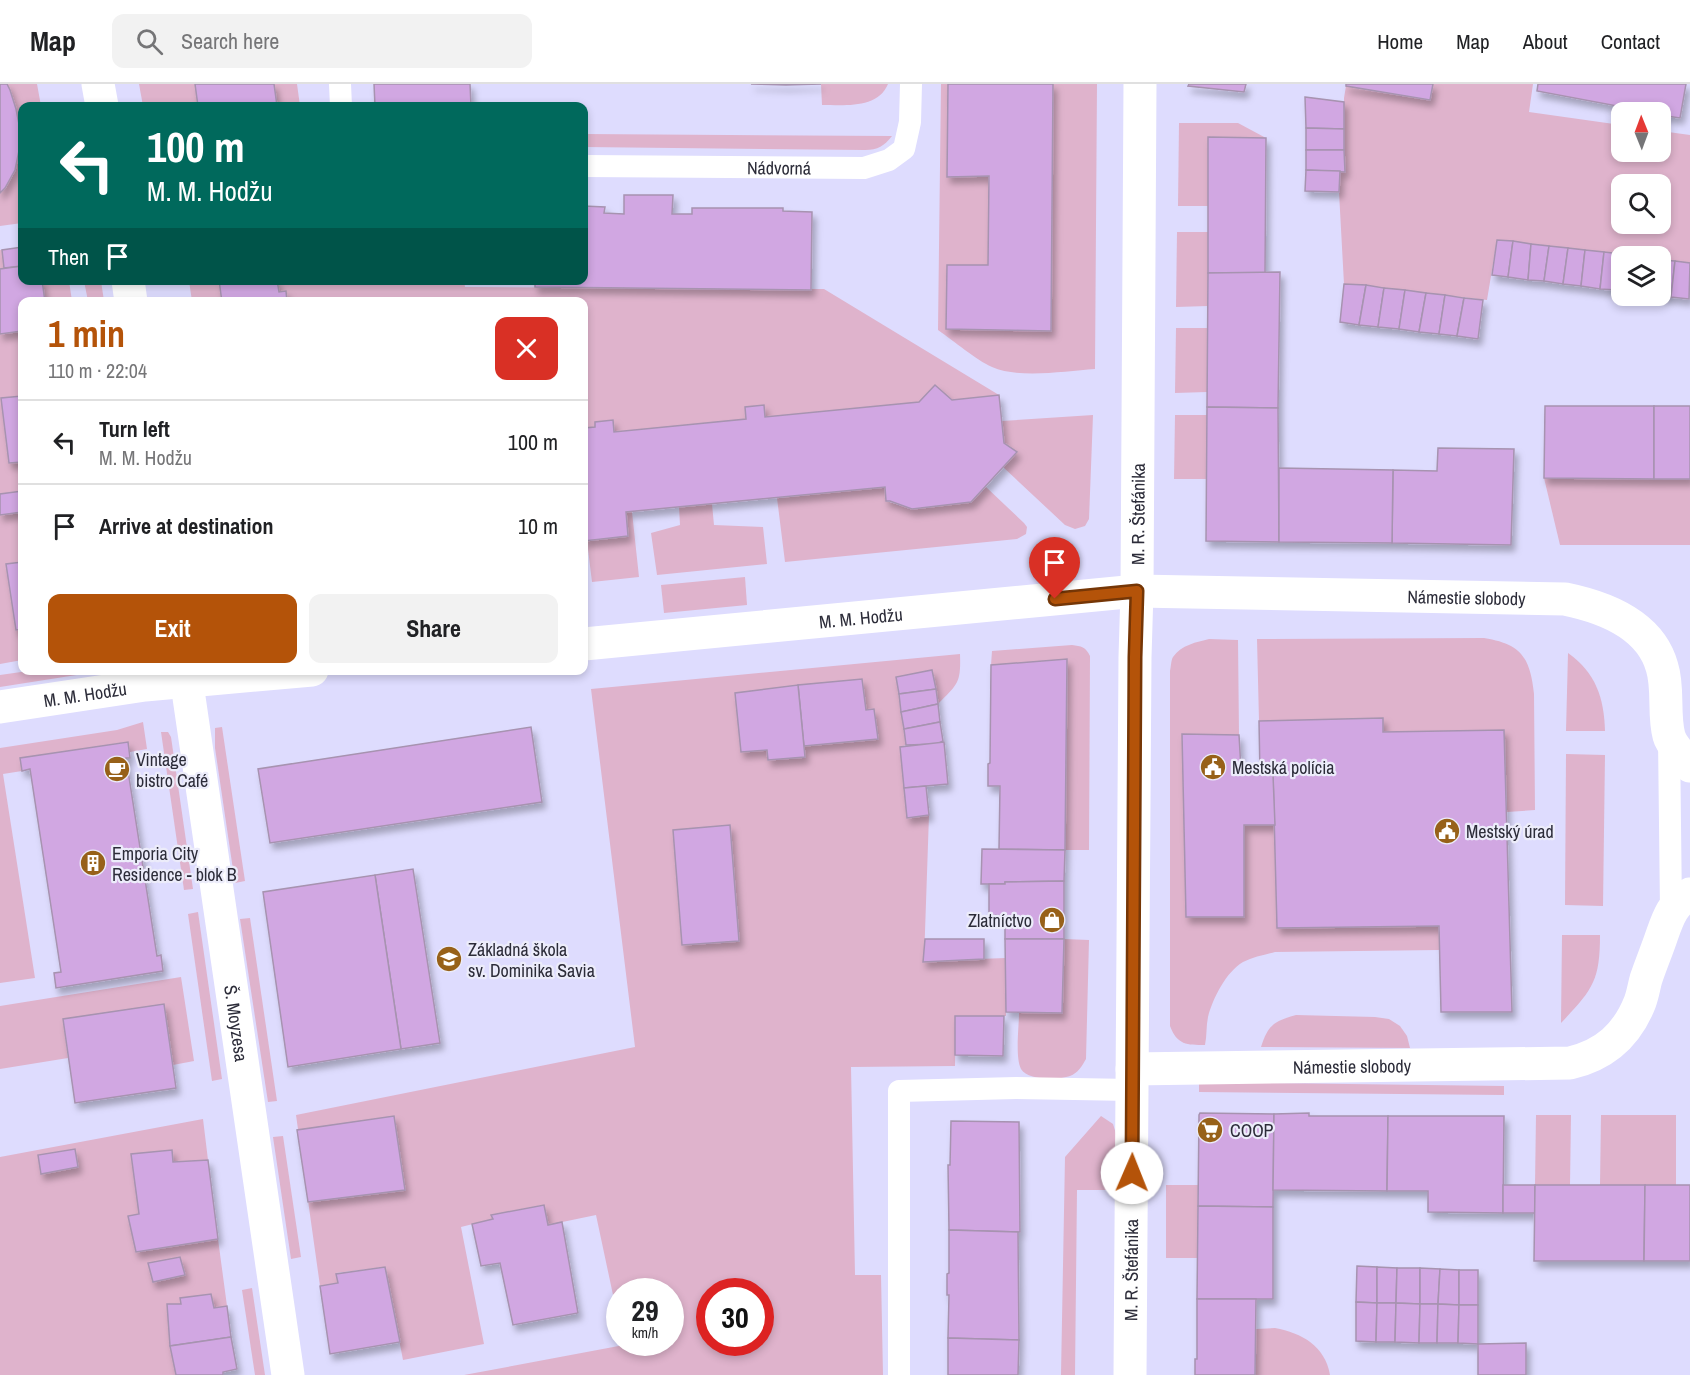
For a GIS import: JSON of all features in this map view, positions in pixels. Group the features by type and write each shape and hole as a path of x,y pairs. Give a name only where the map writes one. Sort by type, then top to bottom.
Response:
{"street":[{"path":"98,84 101,102"},
{"name":"M. R. Štefánika","path":"1130,1375 1140,84"},
{"name":"M. M. Hodžu","path":"588,644 1137,591"},
{"name":"Námestie slobody","path":"1137,591 1565,599 1598,607 1626,621 1646,639 1655,651 1663,668 1669,738"},
{"name":"M. M. Hodžu","path":"0,706 145,685 185,676 206,675"},
{"name":"Š. Moyzesa","path":"185,676 288,1375"},
{"path":"1669,738 1690,766"},
{"name":"Námestie slobody","path":"1132,1080 1570,1063 1581,1060 1604,1051 1627,1028 1641,1000 1646,979 1681,902"}],"lane":[{"path":"340,84 341,102"},
{"name":"Nádvorná","path":"588,166 864,168 889,160 904,149 910,122 911,84"},
{"path":"1669,738 1681,902"},
{"path":"899,1375 899,1091 1016,1088 1132,1080"}],"shaded area":[{"path":"7,84 37,84 40,102 18,102 18,119"},
{"path":"139,84 297,84 299,102 142,102"},
{"path":"821,84 888,84 877,98 869,102 822,105"},
{"path":"941,84 948,84 947,176 989,177 988,265 947,265 946,329 1051,331 1053,84 1097,84 1095,369 1042,373 1003,371 979,360 938,330"},
{"path":"1433,84 1533,84 1529,112 1611,124 1611,162 1671,162 1671,132 1690,135 1690,263 1671,261 1671,246 1611,246 1611,253 1497,240 1487,300 1344,284 1339,192 1344,150 1346,86 1429,100"},
{"path":"1179,123 1238,123 1266,138 1208,206 1178,206"},
{"path":"588,134 892,136 880,147 865,150 588,147"},
{"path":"18,154 18,224 0,226 0,193 11,177"},
{"path":"1177,232 1208,232 1208,306 1176,307"},
{"path":"18,248 18,285 70,285 71,297 18,297 18,661 0,664 0,250"},
{"path":"85,285 102,285 103,297 87,297"},
{"path":"190,285 824,289 999,395 952,400 935,385 919,402 765,417 763,405 745,407 746,419 614,432 613,420 595,422 595,427 588,428 588,297 191,297"},
{"path":"1176,328 1208,328 1207,392 1175,393"},
{"path":"1093,415 1089,519 1085,526 1075,529 1065,525 1003,467 1017,452 1004,443 1002,421"},
{"path":"1175,415 1207,415 1206,479 1174,479"},
{"path":"1544,478 1690,479 1690,545 1560,545"},
{"path":"885,487 886,501 913,509 971,502 986,487 1024,523 1027,527 1026,534 1017,539 785,562 777,498"},
{"path":"712,504 714,525 763,527 767,564 657,575 651,533 680,525 679,507"},
{"path":"626,512 632,512 639,577 592,582 588,541 628,536"},
{"path":"745,577 747,605 664,613 661,585"},
{"path":"1484,638 1507,644 1515,649 1521,654 1530,670 1534,694 1535,810 1507,812 1504,730 1383,732 1383,718 1259,721 1257,639"},
{"path":"1209,639 1238,640 1239,735 1182,734 1186,917 1244,917 1244,825 1275,825 1277,928 1439,926 1439,950 1275,952 1247,960 1231,972 1221,986 1208,1017 1205,1045 1199,1045 1183,1043 1176,1037 1170,1026 1170,671 1172,658 1176,653 1190,645"},
{"path":"1072,645 1083,648 1090,656 1089,850 1065,850 1067,660 991,665 992,651"},
{"path":"1568,653 1585,669 1597,687 1603,708 1605,731 1566,731"},
{"path":"960,654 960,671 957,682 938,704 932,670 896,677 906,745 900,747 907,818 929,815 924,961 1006,958 1006,1016 956,1016 955,1066 851,1067 855,1275 881,1275 883,1375 464,1375 606,1348 606,1356 684,1356 684,1278 609,1278 596,1215 548,1225 543,1205 492,1215 493,1219 461,1227 484,1344 403,1360 385,1267 336,1273 338,1283 320,1286 296,1115 635,1047 591,689"},
{"path":"18,672 18,675 76,675 0,687 0,675"},
{"path":"143,722 147,749 130,752 127,742 21,758 22,771 3,774 35,978 0,983 0,748 117,730"},
{"path":"222,727 245,881 235,883 215,748 215,728"},
{"path":"161,732 168,732 171,737 193,889 184,890"},
{"path":"1566,754 1605,755 1603,906 1565,905"},
{"path":"198,912 222,1079 212,1081 188,914"},
{"path":"250,918 277,1101 268,1102 240,919"},
{"path":"1562,935 1600,935 1600,951 1592,984 1580,1002 1561,1023"},
{"path":"1064,939 1089,940 1086,1059 1078,1071 1070,1076 1052,1079 1037,1078 1025,1073 1019,1064 1019,1013 1062,1013"},
{"path":"181,977 194,1061 173,1065 164,1005 63,1019 68,1058 0,1069 0,1006"},
{"path":"1296,1015 1389,1019 1400,1026 1407,1036 1410,1048 1261,1047 1266,1034 1273,1025 1282,1019"},
{"path":"1199,1082 1504,1086 1504,1095 1199,1092"},
{"path":"1536,1115 1571,1115 1570,1185 1535,1185"},
{"path":"1601,1115 1676,1115 1676,1185 1600,1185"},
{"path":"1101,1116 1113,1124 1119,1143 1109,1190 1077,1190 1075,1375 1061,1375 1065,1157"},
{"path":"203,1119 208,1160 173,1162 172,1150 131,1155 139,1214 128,1217 136,1251 218,1239 227,1306 214,1308 211,1294 180,1298 181,1304 167,1305 170,1346 176,1375 0,1375 0,1157"},
{"path":"283,1136 301,1257 291,1259 273,1137"},
{"path":"1166,1185 1198,1185 1197,1258 1166,1258"},
{"path":"252,1288 265,1375 255,1375 242,1290"},
{"path":"1275,1328 1294,1333 1311,1343 1323,1356 1330,1375 1255,1375 1256,1329"}],"building":[{"path":"0,84 7,84 18,119 18,156 15,170 0,193"},
{"path":"195,84 274,84 276,102 197,102"},
{"path":"374,84 470,84 471,102 375,102"},
{"path":"751,84 821,84 786,85"},
{"path":"948,84 1053,84 1051,331 946,329 947,265 988,265 989,176 947,177"},
{"path":"1189,84 1246,84 1244,92 1188,86"},
{"path":"1346,84 1433,84 1430,100 1346,86"},
{"path":"1538,84 1686,84 1680,118 1671,117 1671,102 1611,102 1611,105 1537,91"},
{"path":"1305,97 1344,102 1344,129 1306,128"},
{"path":"1306,128 1344,129 1344,150 1306,150"},
{"path":"1208,137 1266,138 1265,273 1208,273"},
{"path":"1306,150 1344,150 1345,172 1306,170"},
{"path":"1306,170 1340,171 1339,192 1305,191"},
{"path":"624,195 673,195 672,214 692,214 692,208 783,208 783,211 812,212 811,290 535,287 535,285 588,285 588,206 605,207 604,213 624,214"},
{"path":"1497,240 1513,241 1508,277 1492,275"},
{"path":"1513,241 1531,244 1528,280 1508,277"},
{"path":"1531,244 1549,246 1544,281 1528,280"},
{"path":"1549,246 1568,248 1563,284 1544,281"},
{"path":"18,248 18,266 4,268 2,250"},
{"path":"1568,248 1585,250 1581,286 1563,284"},
{"path":"1585,250 1604,252 1600,289 1581,286"},
{"path":"1604,252 1611,253 1611,290 1600,289"},
{"path":"1671,261 1675,261 1671,297"},
{"path":"1675,261 1690,263 1689,299 1671,297"},
{"path":"18,267 18,285 43,285 44,297 18,297 18,332 0,334 0,269"},
{"path":"1280,272 1278,408 1207,407 1208,273"},
{"path":"1344,284 1366,285 1359,325 1340,322"},
{"path":"220,285 278,285 279,292 286,291 287,297 221,297"},
{"path":"1366,285 1384,288 1378,327 1359,325"},
{"path":"1384,288 1405,290 1399,329 1378,327"},
{"path":"1405,290 1426,293 1419,332 1399,329"},
{"path":"1426,293 1445,295 1439,334 1419,332"},
{"path":"1445,295 1464,298 1457,336 1439,334"},
{"path":"1464,298 1483,300 1478,339 1457,336"},
{"path":"935,385 952,400 999,395 1004,443 1017,452 971,502 912,509 886,501 885,487 626,512 628,536 588,541 588,428 595,427 595,422 613,420 614,432 746,419 745,407 764,405 765,417 919,402"},
{"path":"18,396 18,462 9,463 1,398"},
{"path":"1545,406 1654,406 1654,479 1544,478"},
{"path":"1654,406 1690,406 1690,479 1654,479"},
{"path":"1207,407 1278,408 1279,542 1206,541"},
{"path":"1438,448 1514,449 1511,545 1392,543 1393,470 1437,471"},
{"path":"1279,468 1393,470 1392,543 1279,542"},
{"path":"18,492 18,513 0,515 0,494"},
{"path":"18,562 18,630 16,630 6,564"},
{"path":"1067,659 1065,850 999,849 1000,786 988,786 991,665"},
{"path":"932,670 936,689 899,694 896,677"},
{"path":"862,679 866,710 874,709 878,739 804,746 798,685"},
{"path":"798,685 805,757 768,760 767,750 741,752 735,693"},
{"path":"936,689 938,704 901,712 899,694"},
{"path":"938,704 940,722 904,729 901,712"},
{"path":"1383,718 1383,732 1504,730 1512,1012 1441,1012 1439,926 1277,928 1273,775 1260,775 1259,721"},
{"path":"940,722 943,741 937,744 906,745 904,729"},
{"path":"531,727 542,802 270,843 258,769"},
{"path":"1182,734 1239,735 1241,769 1260,768 1260,775 1273,775 1275,825 1244,825 1244,917 1186,917"},
{"name":"Emporia City Residence - blok B","path":"128,742 130,758 126,758 157,956 161,955 163,971 56,988 54,973 61,972 30,769 22,771 20,758"},
{"path":"944,742 948,784 904,788 900,747"},
{"path":"926,786 929,815 907,818 904,788"},
{"path":"730,825 739,941 682,945 673,830"},
{"path":"982,849 1065,850 1064,881 981,884"},
{"path":"413,869 440,1043 401,1049 375,875"},
{"path":"375,875 401,1049 288,1067 263,892"},
{"path":"1064,881 1064,939 1005,939 1005,916 989,915 989,884"},
{"path":"925,939 984,939 984,959 923,962"},
{"path":"1005,939 1064,939 1062,1013 1006,1012"},
{"path":"164,1004 176,1088 75,1103 63,1019"},
{"path":"955,1016 1004,1016 1003,1056 955,1055"},
{"path":"1200,1113 1274,1114 1273,1207 1198,1206"},
{"path":"1309,1113 1309,1116 1388,1116 1387,1191 1273,1190 1274,1114"},
{"path":"394,1116 405,1190 308,1202 297,1130"},
{"path":"1388,1116 1504,1116 1503,1213 1428,1212 1428,1191 1387,1191"},
{"path":"951,1121 1019,1122 1020,1232 949,1230 948,1165 950,1165"},
{"path":"75,1149 78,1167 41,1174 38,1155"},
{"path":"172,1150 173,1162 208,1160 218,1239 136,1252 128,1216 139,1214 131,1154"},
{"path":"1503,1185 1535,1185 1535,1213 1503,1213"},
{"path":"1535,1185 1645,1185 1644,1261 1534,1261"},
{"path":"1645,1185 1690,1185 1690,1261 1644,1261"},
{"path":"544,1205 548,1225 562,1222 578,1313 513,1325 500,1263 481,1266 472,1224 493,1219 491,1215"},
{"path":"1198,1206 1273,1207 1273,1299 1197,1299"},
{"path":"949,1230 1018,1232 1019,1340 948,1338"},
{"path":"180,1257 185,1275 153,1282 148,1263"},
{"path":"1357,1266 1377,1267 1377,1303 1356,1302"},
{"path":"385,1267 400,1342 330,1354 320,1286 338,1283 336,1274"},
{"path":"1377,1267 1397,1268 1396,1303 1377,1303"},
{"path":"1397,1268 1420,1268 1420,1304 1396,1303"},
{"path":"1420,1268 1440,1269 1438,1304 1420,1304"},
{"path":"1440,1269 1459,1270 1459,1305 1438,1304"},
{"path":"1459,1270 1478,1270 1478,1305 1459,1305"},
{"path":"211,1294 214,1308 227,1306 231,1337 170,1346 167,1304 181,1304 180,1298"},
{"path":"1197,1299 1256,1299 1255,1375 1195,1375"},
{"path":"1356,1302 1377,1303 1376,1342 1356,1341"},
{"path":"1377,1303 1396,1303 1395,1342 1376,1342"},
{"path":"1396,1303 1420,1304 1419,1343 1395,1342"},
{"path":"1420,1304 1438,1304 1437,1343 1419,1343"},
{"path":"1438,1304 1459,1305 1458,1343 1437,1343"},
{"path":"1459,1305 1478,1305 1478,1344 1458,1343"},
{"path":"231,1337 237,1369 223,1372 223,1375 176,1375 170,1346"},
{"path":"948,1338 1019,1340 1018,1375 948,1375"},
{"path":"1526,1343 1526,1375 1478,1375 1478,1344"}],"place":[{"name":"Mestská polícia","path":"1213,767"},
{"name":"Vintage bistro Café","path":"117,769"},
{"name":"Mestský úrad","path":"1447,831"},
{"name":"Emporia City Residence - blok B","path":"93,863"},
{"name":"Zlatníctvo","path":"1052,920"},
{"name":"Základná škola sv. Dominika Savia","path":"449,959"},
{"name":"COOP","path":"1210,1130"}],"route":[{"path":"1055,599 1137,591 1132,1173"}]}
